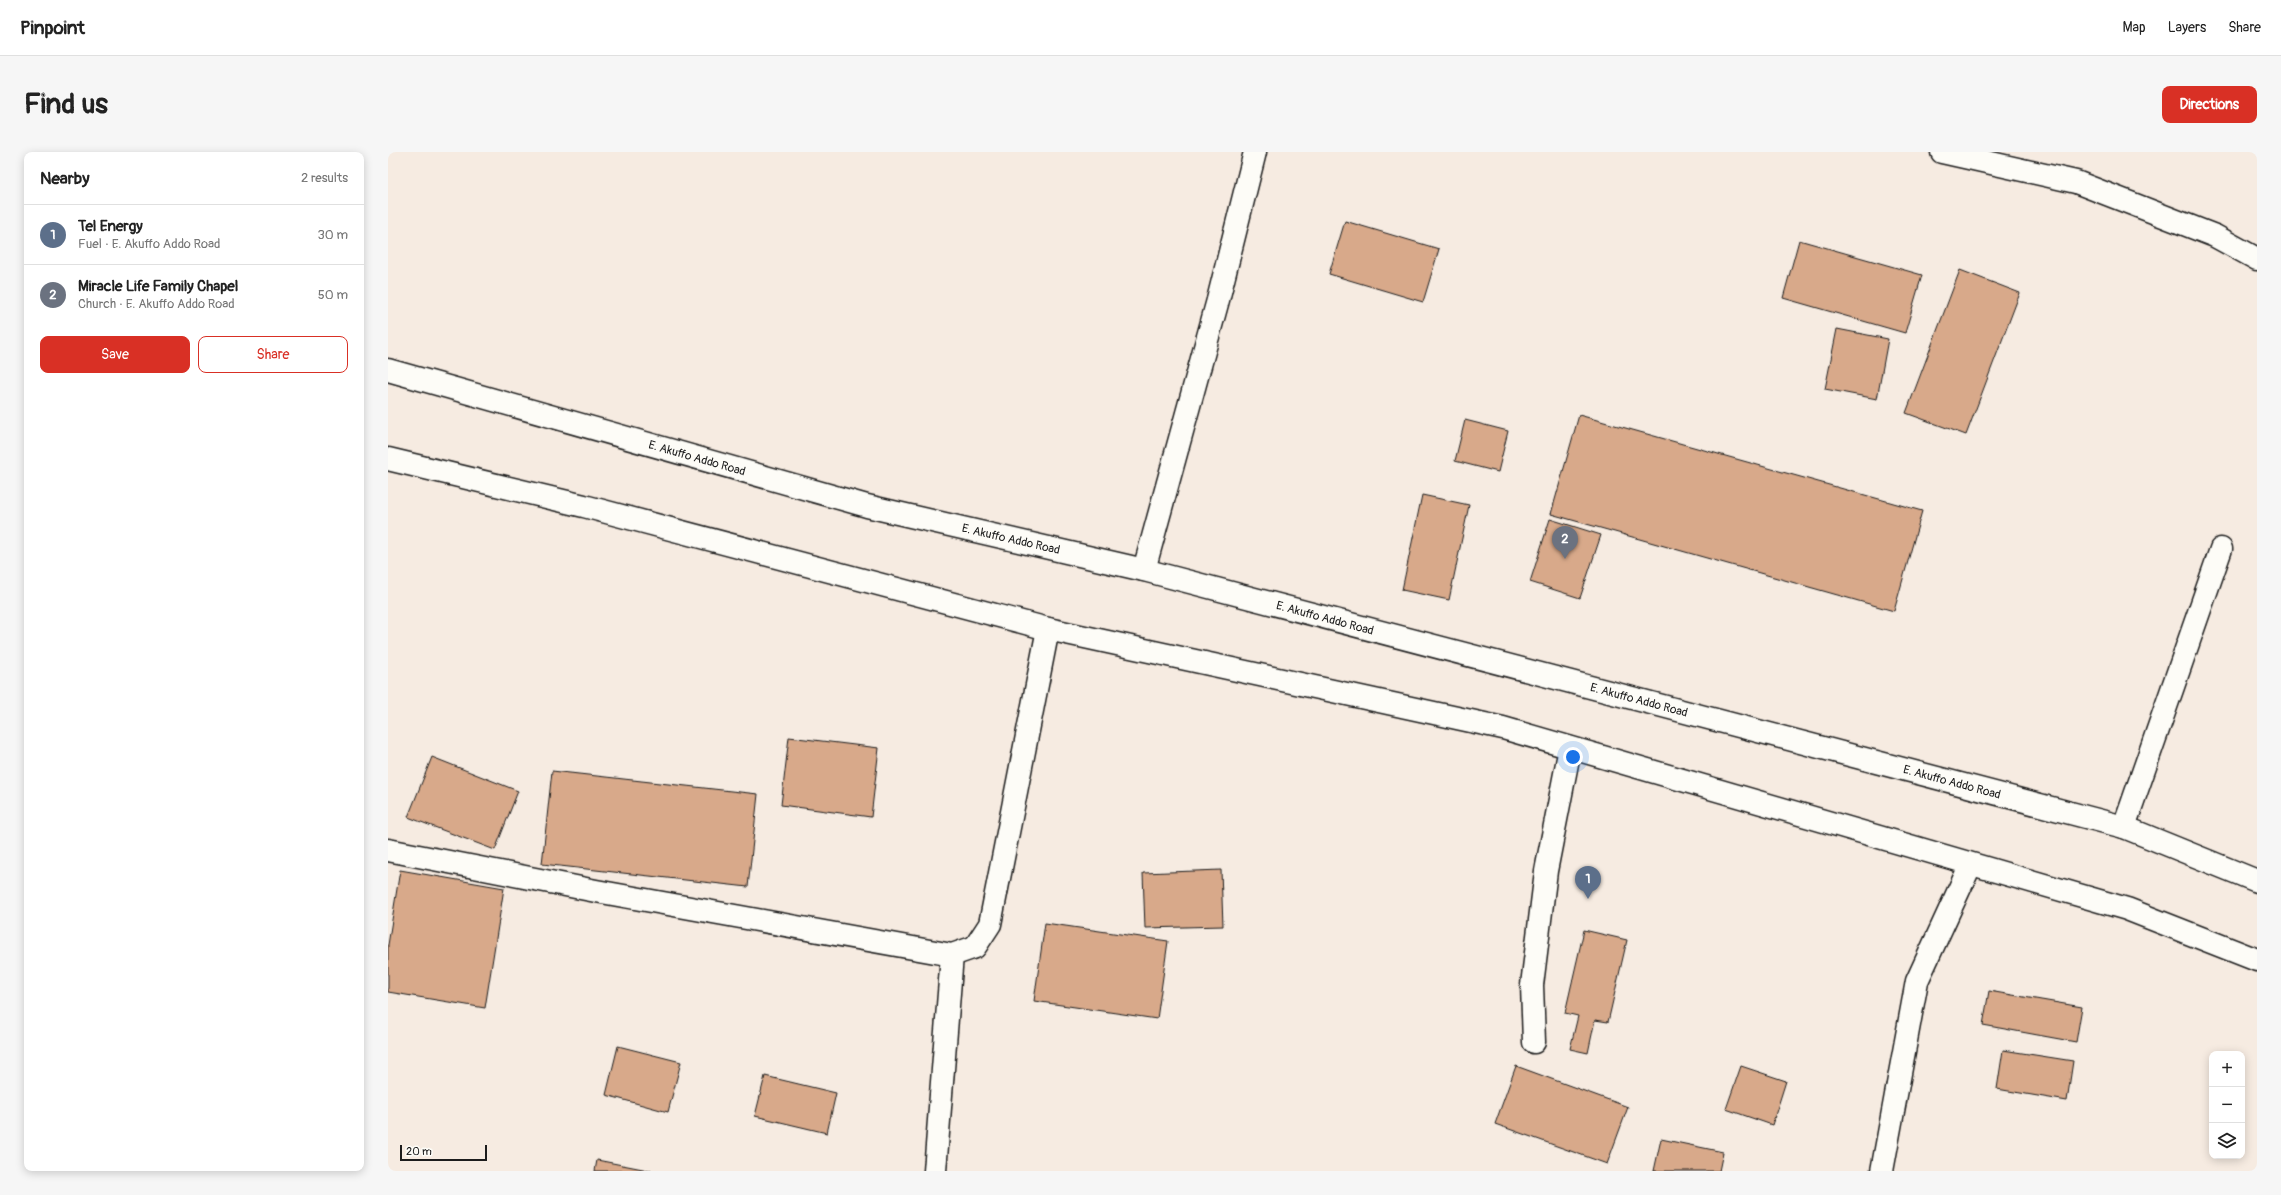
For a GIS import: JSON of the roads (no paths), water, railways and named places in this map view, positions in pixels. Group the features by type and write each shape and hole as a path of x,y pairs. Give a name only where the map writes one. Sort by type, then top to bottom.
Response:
{"main road":[{"path":"1144,570 1218,300 1255,152"},
{"path":"1942,152 2076,182 2216,236 2257,259"},
{"name":"E. Akuffo Addo Road","path":"388,370 866,506 1144,570 2124,827 2257,881"},
{"path":"388,459 584,506 1048,629 1503,728 1970,866 2127,909 2257,960"},
{"path":"2124,827 2221,548"},
{"path":"388,850 596,891 952,955 975,947 990,924 1048,629"},
{"path":"1534,1042 1532,985 1546,872 1570,748"},
{"path":"1882,1171 1917,981 1970,866"},
{"path":"936,1171 952,955"}],"place":[{"name":"Miracle Life Family Chapel","path":"1565,559"},
{"name":"Tel Energy","path":"1588,899"}]}
